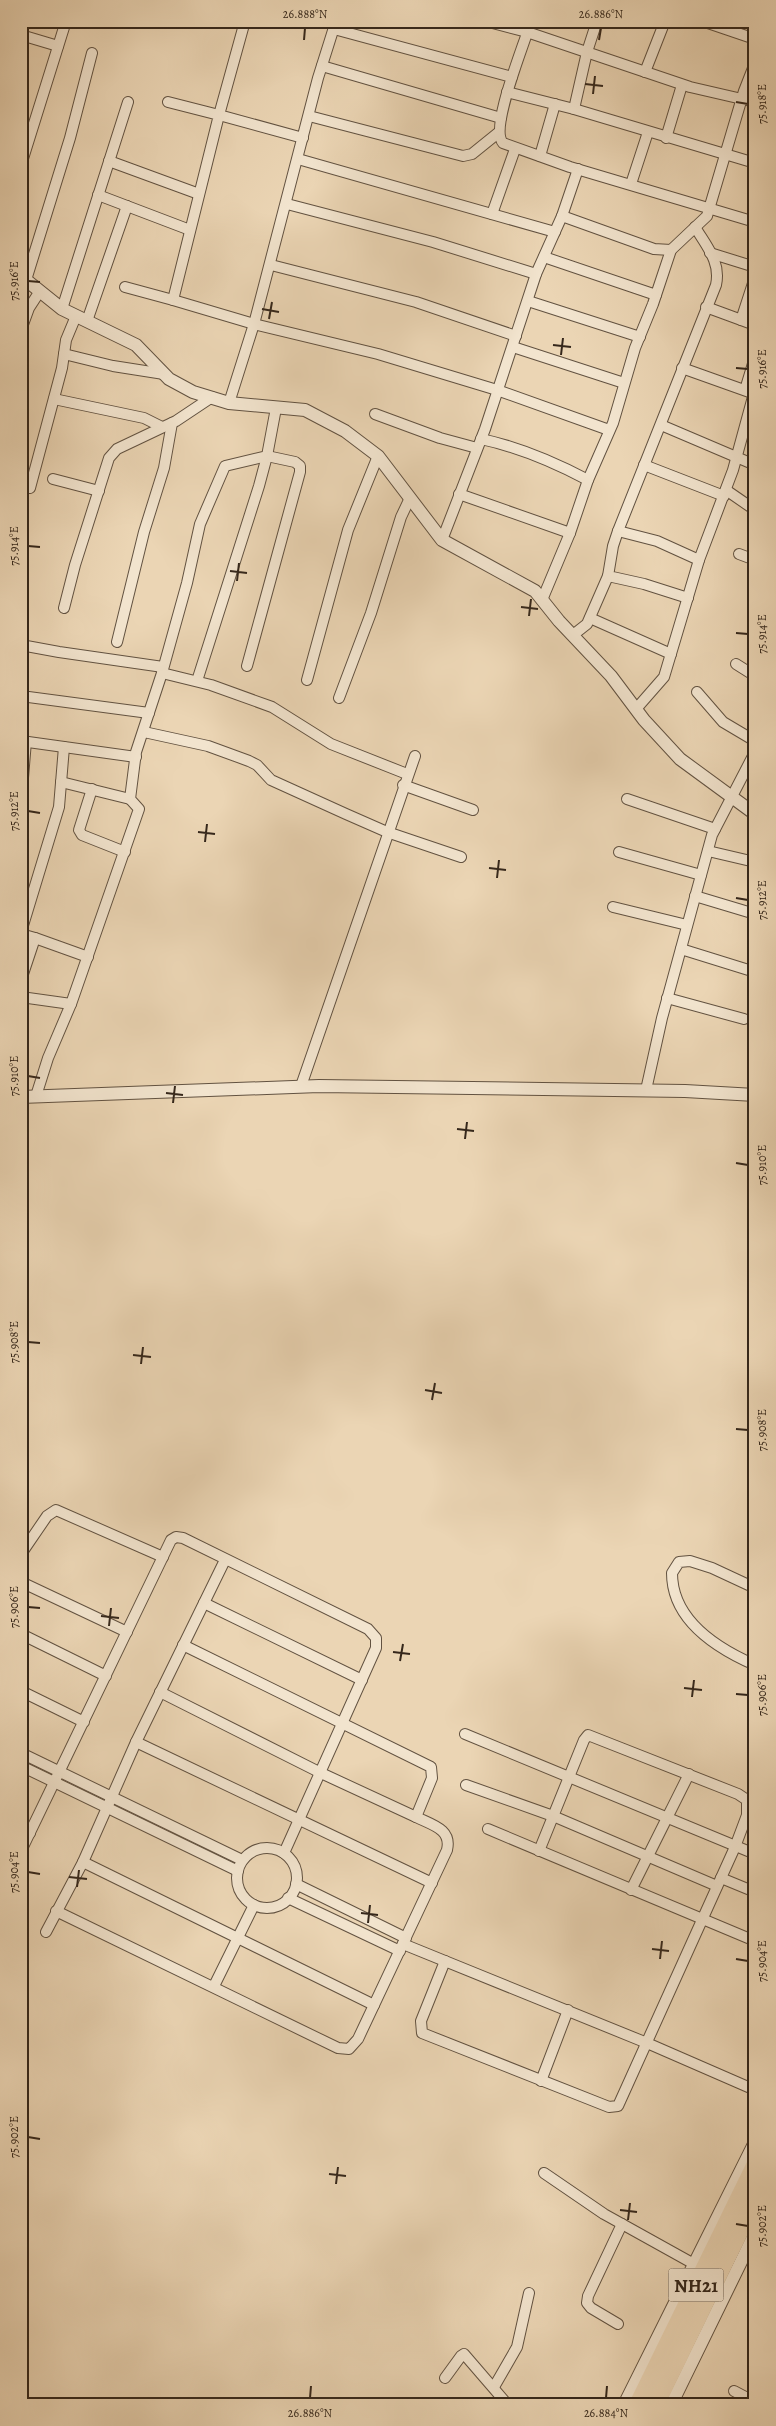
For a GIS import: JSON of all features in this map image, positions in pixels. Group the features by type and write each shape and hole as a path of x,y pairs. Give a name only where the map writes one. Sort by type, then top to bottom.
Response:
{"highway":[{"name":"NH21","path":"655,2405 750,2202 755,2166"},
{"name":"NH21","path":"638,2405 750,2202"}],"street":[{"path":"21,164 66,21"},
{"path":"172,300 245,21"},
{"path":"485,21 527,32 682,85 755,102"},
{"path":"531,21 506,92 498,133 499,139 503,143 514,149 631,184 709,210 755,222"},
{"path":"574,109 587,52 597,21"},
{"path":"645,72 665,21"},
{"path":"702,21 755,39"},
{"path":"229,403 271,265 322,66 335,25 512,77"},
{"path":"21,35 58,46"},
{"path":"92,53 70,138 24,278 62,309 136,345 164,374 193,392 229,403 305,410 345,431 378,456 442,540 535,591 611,676 636,709 680,759 755,814"},
{"path":"542,600 609,430 671,250 707,216 727,155 742,98 755,63"},
{"path":"322,66 502,118"},
{"path":"666,138 682,85"},
{"path":"506,92 574,109 755,163"},
{"path":"62,309 128,102"},
{"path":"168,102 303,138"},
{"path":"540,156 554,104"},
{"path":"309,116 463,156 472,154 498,133"},
{"path":"631,184 648,132"},
{"path":"492,214 514,149"},
{"path":"298,159 555,232"},
{"path":"109,161 199,194"},
{"path":"442,540 479,444 536,274 562,216 578,169"},
{"path":"98,195 190,230"},
{"path":"287,204 433,242 536,274"},
{"path":"21,485 30,488 54,399 66,340 81,318 127,206"},
{"path":"562,216 654,249 671,250"},
{"path":"573,635 587,624 608,576 613,546 618,531 661,425 718,273 717,265 695,227"},
{"path":"710,252 755,267"},
{"path":"544,257 656,295"},
{"path":"271,265 416,302 516,336"},
{"path":"741,320 755,277"},
{"path":"125,287 254,324 378,354 497,390 609,430"},
{"path":"21,330 29,308 40,291"},
{"path":"528,301 640,337"},
{"path":"706,307 755,325"},
{"path":"513,347 624,383"},
{"path":"64,354 113,366 164,374"},
{"path":"636,709 664,677 699,560 725,493 736,457 751,393 755,357"},
{"path":"682,368 751,393"},
{"path":"64,608 75,565 109,458 113,453 167,425 212,397"},
{"path":"54,399 144,418 167,425"},
{"path":"197,681 259,486 276,408"},
{"path":"375,414 440,438 479,444 505,444 556,463 588,480"},
{"path":"117,642 144,532 164,468 167,425"},
{"path":"661,425 755,465"},
{"path":"130,799 136,757 187,583 200,524 213,489 225,466 267,456 295,462 300,466 300,472 246,666"},
{"path":"307,680 348,530 378,456"},
{"path":"644,466 725,493 755,510"},
{"path":"53,478 99,491"},
{"path":"459,494 570,533"},
{"path":"339,698 371,613 404,508 410,498"},
{"path":"618,531 657,541 699,560"},
{"path":"739,554 755,560"},
{"path":"608,576 644,584 688,598"},
{"path":"590,618 671,654"},
{"path":"21,645 163,670 197,681 272,707 331,744 407,774"},
{"path":"736,664 755,676"},
{"path":"697,692 723,722 755,741"},
{"path":"21,696 149,713"},
{"path":"144,732 208,746 249,761 257,765 271,780 387,832 461,857"},
{"path":"21,802 24,741 136,757"},
{"path":"64,747 55,826 21,933 88,957"},
{"path":"646,1090 667,998 715,829 755,752"},
{"path":"301,1086 414,756"},
{"path":"36,1096 48,1058 71,1004 88,957 139,809 130,799 61,782"},
{"path":"403,785 473,810"},
{"path":"92,789 79,830 82,834 125,852"},
{"path":"627,799 715,829"},
{"path":"708,851 755,862"},
{"path":"619,852 701,875"},
{"path":"695,896 755,914"},
{"path":"613,907 687,925"},
{"path":"22,974 35,938"},
{"path":"681,949 755,972"},
{"path":"21,997 71,1004"},
{"path":"667,998 744,1019"},
{"path":"21,1097 301,1086 646,1090 755,1095"},
{"path":"21,1554 47,1516 56,1510 163,1557"},
{"path":"21,1851 26,1830 55,1782 171,1540 176,1536 368,1629 374,1634 377,1642 344,1724 284,1853"},
{"path":"46,1932 82,1862 136,1742 225,1560"},
{"path":"755,1588 697,1563 679,1562 672,1573 675,1598 683,1613 700,1631 722,1649 755,1665"},
{"path":"21,1582 127,1632"},
{"path":"204,1603 362,1680"},
{"path":"21,1634 106,1676"},
{"path":"183,1645 431,1767 432,1778 416,1817"},
{"path":"21,1691 84,1722"},
{"path":"56,1911 344,2050 354,2046 432,1883 447,1850 449,1839 445,1831 321,1773 160,1692"},
{"path":"466,1734 755,1854"},
{"path":"445,1961 421,2021 422,2033 541,2081 615,2108 620,2102 735,1847 747,1814 747,1800 738,1794 590,1735 584,1740 539,1851"},
{"path":"136,1742 432,1883"},
{"path":"21,1753 242,1860"},
{"path":"21,1766 238,1871"},
{"path":"631,1890 647,1854 689,1774"},
{"path":"466,1785 553,1816 719,1882 755,1892"},
{"path":"488,1830 755,1942"},
{"path":"262,1848 274,1848 284,1853 294,1867 296,1884 288,1898 271,1907 254,1905 241,1893 237,1882 242,1860 251,1852 262,1848"},
{"path":"82,1862 374,2005"},
{"path":"296,1884 403,1944"},
{"path":"288,1898 568,2010 755,2090"},
{"path":"214,1986 254,1905"},
{"path":"541,2081 568,2010"},
{"path":"624,2405 755,2142"},
{"path":"544,2173 622,2224 694,2264"},
{"path":"618,2324 591,2308 587,2303 588,2296 622,2224"},
{"path":"672,2405 755,2233"},
{"path":"494,2387 517,2348 529,2293"},
{"path":"445,2378 460,2356 464,2354 508,2405"},
{"path":"734,2391 755,2402"}]}
